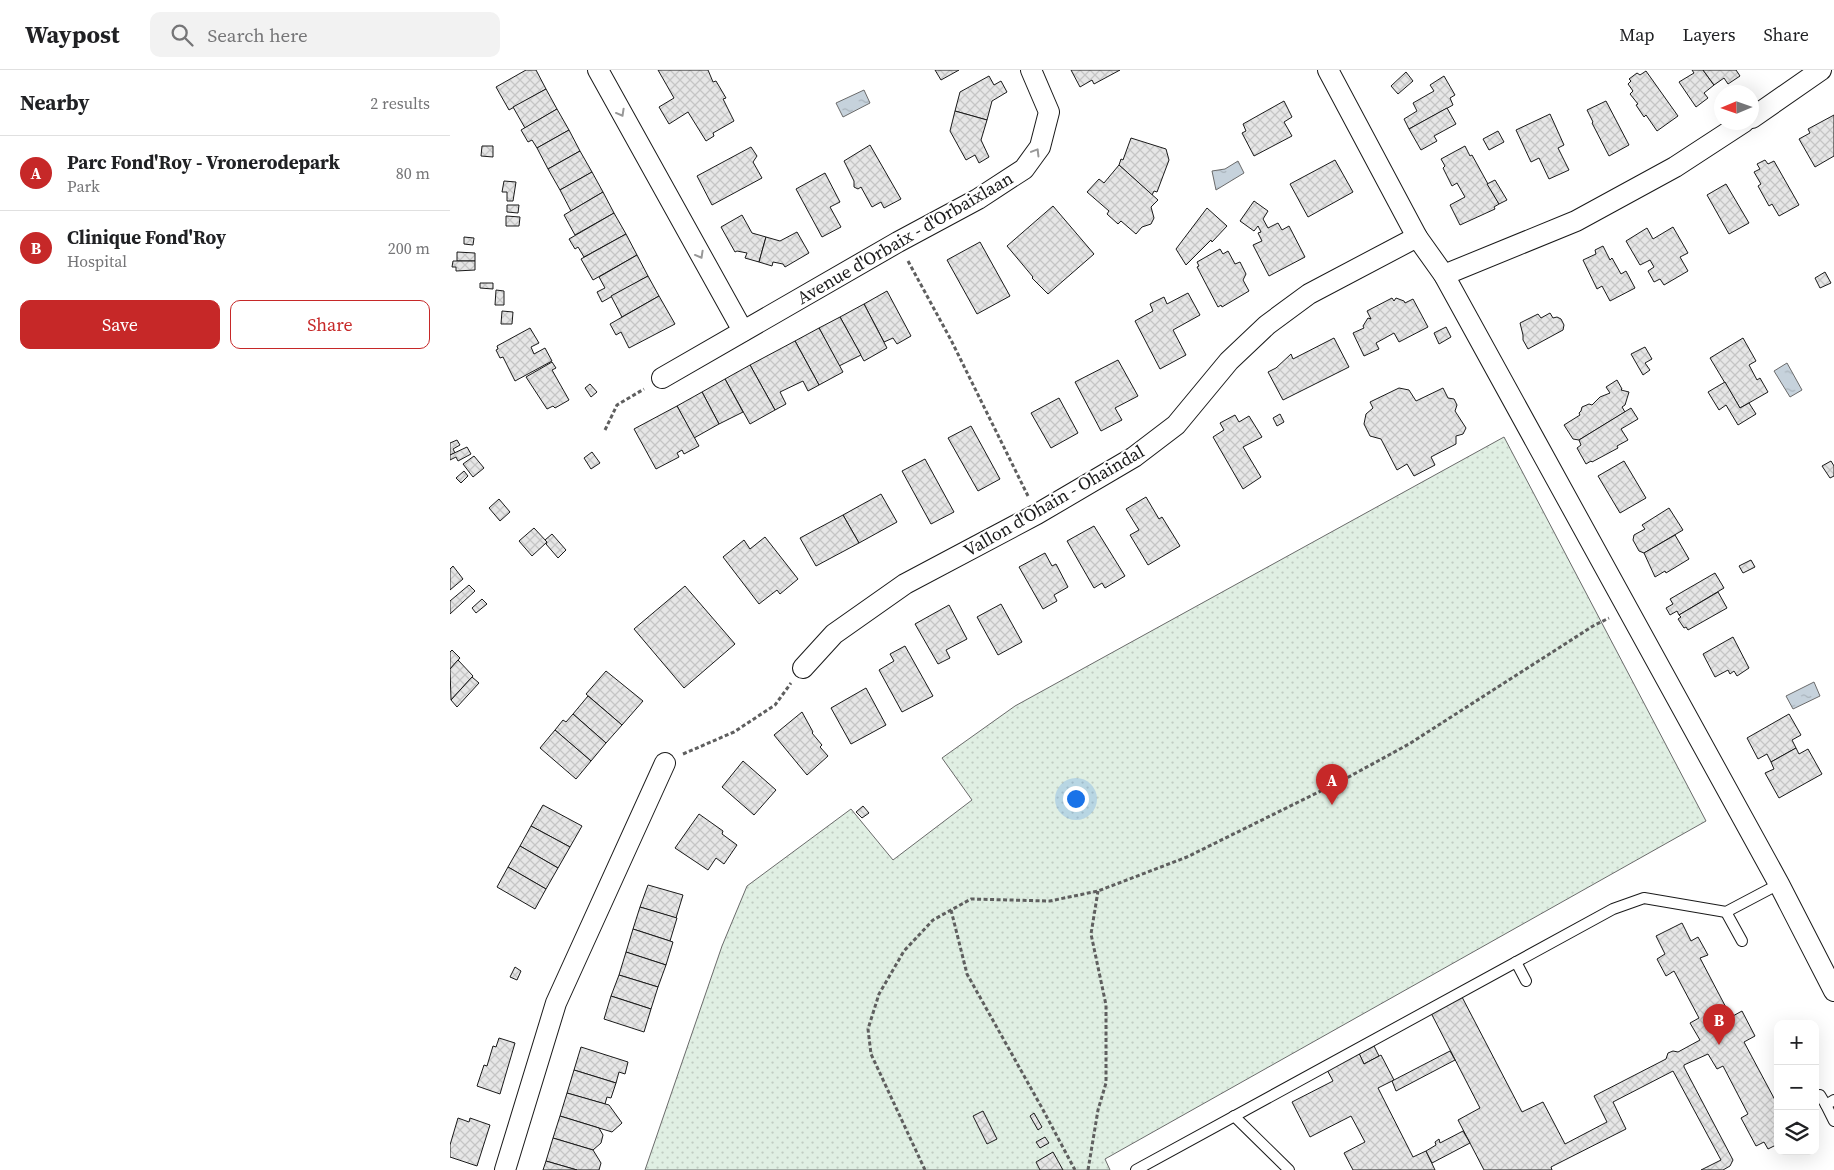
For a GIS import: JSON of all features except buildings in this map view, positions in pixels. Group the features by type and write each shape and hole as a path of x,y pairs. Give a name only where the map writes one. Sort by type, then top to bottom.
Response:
{"street":[{"path":"598,70 743,331"},
{"name":"Avenue d'Orbaix - d'Orbaixlaan","path":"655,382 898,242 978,199 1024,169 1040,148 1049,112 1031,70"},
{"path":"1328,70 1417,237 1444,275 1779,884 1834,990"},
{"path":"1759,113 1821,70"},
{"path":"1444,275 1576,221 1675,168 1732,130"},
{"name":"Vallon d'Ohain - Ohaindal","path":"803,668 834,634 905,584 1037,514 1134,457 1176,425 1229,361 1267,324 1309,294 1417,237"},
{"path":"505,1170 556,1003 664,763"}],"lane":[{"path":"1136,1170 1613,908 1644,898 1726,912 1779,884"},
{"path":"1726,912 1742,941"},
{"path":"1516,962 1526,981"},
{"path":"1820,1095 1830,1102 1834,1121"},
{"path":"1234,1116 1289,1170"}],"path":[{"path":"898,242 951,340 1037,514"},
{"path":"605,430 617,405 655,382"},
{"path":"925,1170 871,1054 868,1029 879,994 904,951 933,920 971,899 1050,900 1098,891 1187,857 1345,779 1409,744 1607,619"},
{"path":"664,763 734,732 775,705 803,668"},
{"path":"1088,1170 1098,1110 1106,1083 1106,1005 1091,934 1098,891"},
{"path":"951,910 967,974 1042,1108 1074,1170"}],"green space":[{"path":"1504,437 1706,821 1105,1159 1110,1170 645,1170 722,946 747,886 851,809 893,860 972,800 942,758 1015,706"}],"water":[{"path":"864,90 870,103 843,117 836,103"},
{"path":"1238,161 1244,173 1216,190 1212,171 1225,169"},
{"path":"1787,363 1802,390 1790,397 1774,371"},
{"path":"1814,682 1820,696 1793,709 1786,696"}],"place":[{"name":"Parc Fond'Roy - Vronerodepark","path":"1332,805"},
{"name":"Clinique Fond'Roy","path":"1719,1045"}]}
